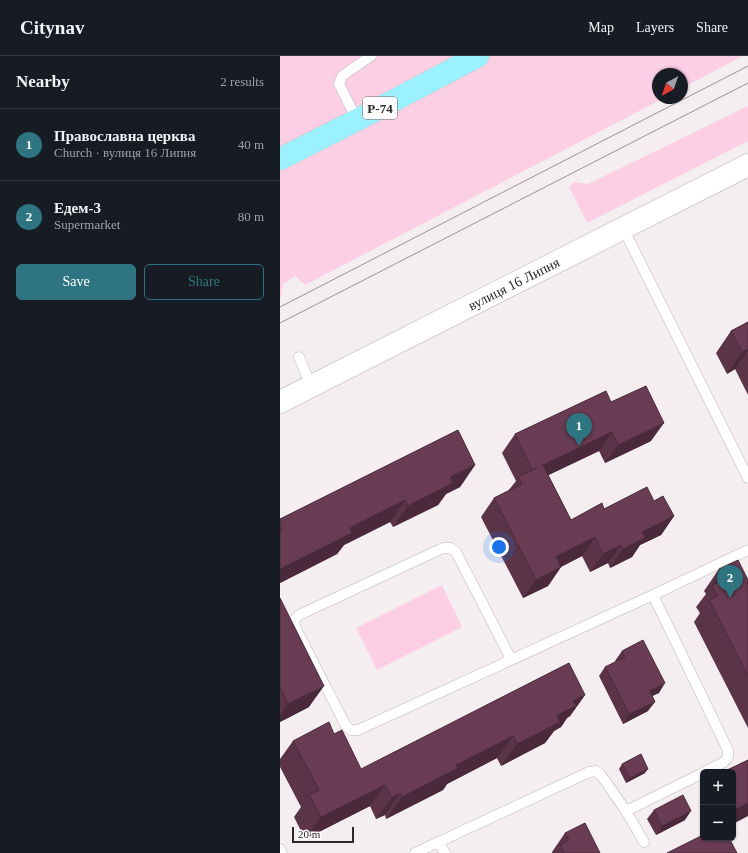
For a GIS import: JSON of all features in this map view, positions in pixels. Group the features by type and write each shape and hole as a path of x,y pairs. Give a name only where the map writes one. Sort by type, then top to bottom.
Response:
{"main road":[{"name":"Р-74","path":"280,159 478,56"}],"street":[{"name":"вулиця 16 Липня","path":"280,402 748,165"}],"lane":[{"path":"357,120 339,84 342,76 371,56"},
{"path":"624,228 748,478"},
{"path":"299,357 311,386"},
{"path":"511,659 456,552 450,548 443,548 306,611 294,620 298,634 346,726 351,730 358,730 748,550"},
{"path":"653,595 728,750 728,757 724,762 710,769"},
{"path":"415,853 589,772 596,771 601,775 626,811 644,842"},
{"path":"626,811 700,774"},
{"path":"439,843 445,853"},
{"path":"280,849 282,853"}],"shaded area":[{"path":"280,56 743,56 688,85 688,68 652,68 652,104 305,285 295,276 283,284 280,299"},
{"path":"748,106 748,141 587,223 569,187 575,182 588,184"},
{"path":"442,585 462,627 377,670 356,628"}],"building":[{"path":"748,322 748,349 742,352 731,331"},
{"path":"646,386 664,423 618,445 612,432 543,465 571,520 602,503 604,509 647,487 654,501 663,496 674,516 642,532 645,538 623,549 621,545 603,554 595,537 556,557 561,567 536,580 494,498 522,484 518,477 537,468 532,470 515,434 606,391 611,402"},
{"path":"458,430 475,465 450,477 453,483 408,506 405,500 350,528 352,533 280,569 280,531 282,530 280,526 280,519"},
{"path":"738,560 748,580 748,676 709,600 717,596 712,585 724,579 719,569"},
{"path":"280,598 324,686 288,704 280,687"},
{"path":"643,640 665,683 650,691 655,702 629,714 605,667 625,657 622,651"},
{"path":"569,663 585,695 573,701 576,706 557,715 560,722 517,744 513,736 456,765 458,768 402,797 400,793 392,798 385,785 321,817 309,795 319,790 293,741 329,722 334,734 342,730 361,769"},
{"path":"641,754 648,769 630,778 622,764"},
{"path":"748,760 748,803 736,809 736,769 729,769"},
{"path":"683,795 691,811 662,826 654,810"},
{"path":"585,823 600,853 564,853 560,845 569,840 565,833"},
{"path":"700,836 700,841 731,841 737,853 667,853"}],"tram line":[{"path":"280,307 748,66"},
{"path":"280,323 748,83"}],"place":[{"name":"Православна церква","path":"579,446"},
{"name":"Едем-3","path":"730,598"}]}
